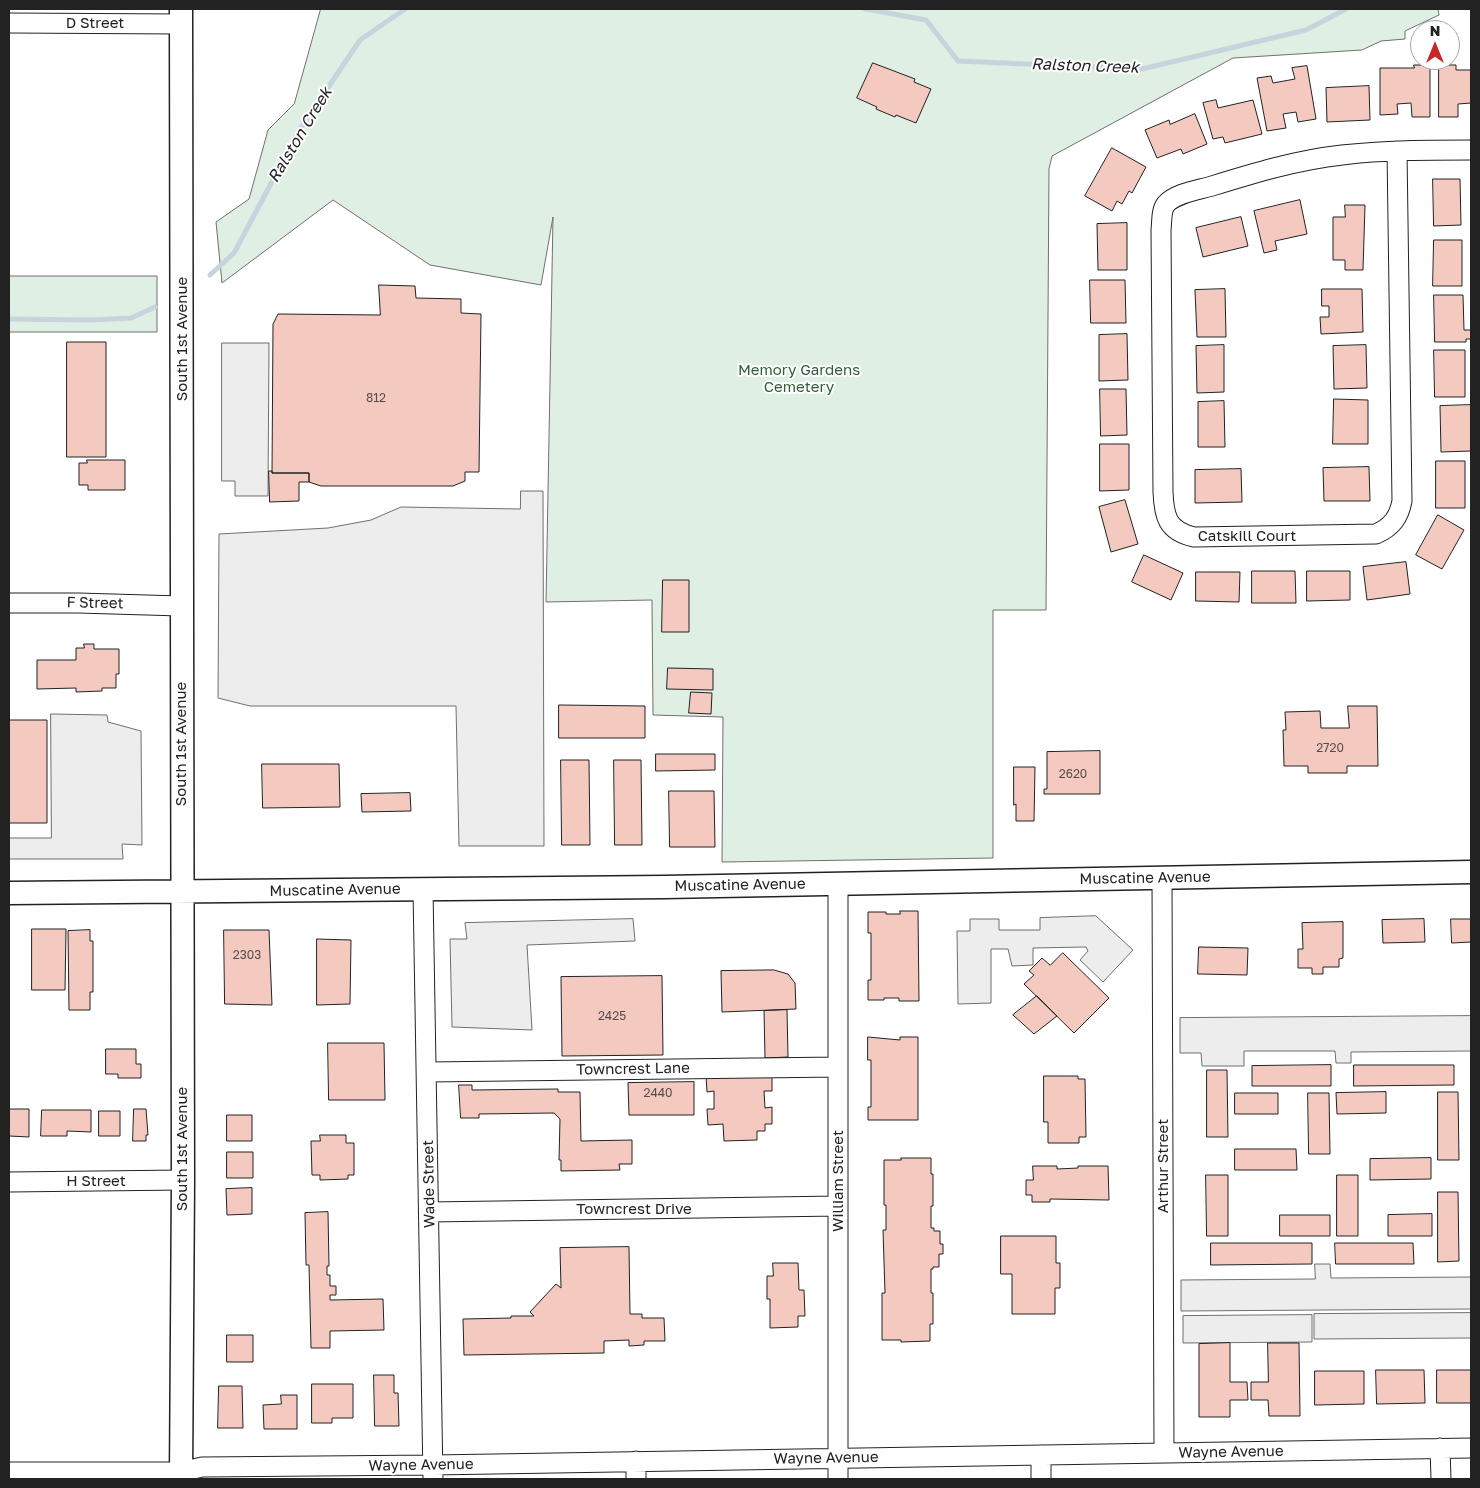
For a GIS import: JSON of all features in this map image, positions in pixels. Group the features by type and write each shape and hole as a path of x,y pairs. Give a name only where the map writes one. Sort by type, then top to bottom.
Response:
{"main road":[{"name":"South 1st Avenue","path":"181,16 181,891 183,1180 181,1476"},
{"name":"Muscatine Avenue","path":"9,893 838,884 1471,872"}],"street":[{"name":"D Street","path":"9,23 181,16"},
{"name":"Catskill Court","path":"1398,151 1402,501 1400,512 1393,523 1385,530 1376,534 1194,537 1180,533 1170,524 1164,512 1163,492 1160,230 1165,205 1172,199 1185,194 1297,162 1342,155 1398,151 1471,150"},
{"name":"F Street","path":"9,603 181,606"},
{"name":"Arthur Street","path":"1162,878 1164,1453"},
{"name":"William Street","path":"838,884 838,1479"},
{"name":"Wade Street","path":"424,889 433,1472"},
{"name":"Towncrest Lane","path":"427,1072 838,1067"},
{"name":"H Street","path":"9,1182 183,1180"},
{"name":"Towncrest Drive","path":"429,1212 838,1206"},
{"path":"1440,1448 1441,1479"},
{"name":"Wayne Avenue","path":"9,1472 181,1476 202,1467 433,1472 636,1470 838,1458 1471,1448"},
{"path":"1041,1455 1041,1479"}],"green space":[{"name":"Memory Gardens Cemetery","path":"321,9 1438,9 1439,15 1428,20 1410,20 1410,29 1405,31 1405,39 1381,41 1362,50 1233,58 1052,156 1049,169 1046,610 993,610 993,858 722,862 723,717 653,715 652,600 546,602 553,217 541,285 430,265 333,200 222,283 216,222 249,199 268,130 294,104"},
{"path":"9,276 157,276 157,332 9,332"}],"shaded area":[{"path":"222,343 269,343 268,496 235,496 235,481 222,481"},
{"path":"521,491 543,491 544,846 459,846 456,706 250,706 218,698 219,534 328,528 371,520 401,507 520,509"},
{"path":"51,714 107,715 108,722 141,731 142,845 122,844 123,859 9,859 9,838 51,838"},
{"path":"1096,916 1133,950 1103,982 1080,960 1088,951 1086,947 1033,948 1033,965 1012,966 1008,949 991,949 991,1003 958,1004 957,931 970,931 970,919 999,919 999,930 1040,930 1040,918"},
{"path":"633,919 635,941 527,945 532,1030 452,1027 450,939 467,939 465,923"},
{"path":"1471,1016 1471,1051 1351,1052 1351,1063 1336,1063 1335,1051 1244,1051 1244,1066 1202,1066 1201,1053 1180,1053 1180,1018"},
{"path":"1315,1264 1330,1264 1331,1278 1471,1277 1471,1309 1181,1311 1181,1280 1315,1279"},
{"path":"1471,1313 1471,1338 1314,1339 1314,1314"},
{"path":"1312,1315 1312,1342 1183,1343 1183,1316"}],"building":[{"path":"873,63 915,79 914,82 931,89 916,123 876,109 877,107 857,98"},
{"path":"1307,66 1316,119 1298,122 1296,112 1283,114 1286,128 1267,131 1257,78 1271,76 1273,83 1295,79 1292,68"},
{"path":"1380,68 1430,70 1430,117 1412,117 1411,103 1397,104 1398,114 1380,115"},
{"path":"1439,70 1471,70 1471,103 1458,104 1458,117 1439,117"},
{"path":"1369,86 1370,120 1327,122 1326,88"},
{"path":"1216,100 1218,108 1253,100 1262,134 1225,143 1223,137 1213,139 1203,103"},
{"path":"1195,114 1207,144 1183,154 1181,149 1157,158 1145,130 1169,120 1170,124"},
{"path":"1112,148 1146,167 1132,193 1129,191 1122,204 1117,201 1112,211 1085,196"},
{"path":"1433,179 1460,179 1461,225 1434,226"},
{"path":"1300,200 1307,234 1275,241 1277,250 1264,253 1254,211"},
{"path":"1345,205 1365,205 1363,270 1345,270 1345,260 1333,260 1333,217 1345,217"},
{"path":"1241,217 1248,246 1203,257 1196,228"},
{"path":"1127,223 1127,270 1098,270 1097,224"},
{"path":"1434,240 1462,240 1462,286 1433,286"},
{"path":"1090,280 1125,280 1126,323 1091,323"},
{"path":"379,285 415,286 416,298 461,299 461,313 481,314 479,472 465,472 465,481 453,486 321,486 309,482 309,473 272,473 273,324 278,314 380,315"},
{"path":"1225,289 1226,337 1197,337 1195,290"},
{"path":"1322,289 1362,289 1363,332 1321,334 1320,317 1329,317 1329,306 1322,306"},
{"path":"1434,295 1463,295 1464,330 1471,330 1471,339 1466,339 1466,342 1435,342"},
{"path":"1127,334 1128,380 1099,381 1099,335"},
{"path":"67,342 106,342 106,457 67,457"},
{"path":"1224,345 1224,392 1197,393 1196,346"},
{"path":"1366,345 1367,388 1334,389 1333,346"},
{"path":"1434,350 1465,350 1465,397 1435,397"},
{"path":"1100,389 1126,389 1127,435 1101,436"},
{"path":"1334,399 1368,400 1368,444 1333,444"},
{"path":"1224,401 1225,447 1198,447 1198,402"},
{"path":"1471,405 1471,451 1441,452 1440,406"},
{"path":"1100,444 1129,444 1129,490 1100,491"},
{"path":"87,460 125,460 125,490 88,490 88,485 79,485 79,463 87,463"},
{"path":"1436,461 1465,461 1465,508 1436,508"},
{"path":"1369,467 1370,501 1324,501 1323,468"},
{"path":"1241,469 1242,502 1195,503 1195,470"},
{"path":"269,471 272,471 272,473 309,473 309,482 299,482 299,501 270,502"},
{"path":"1125,500 1138,544 1111,552 1099,507"},
{"path":"1438,515 1464,530 1442,569 1416,555"},
{"path":"1144,555 1183,573 1171,600 1132,582"},
{"path":"1406,562 1410,594 1367,600 1363,567"},
{"path":"1252,571 1295,571 1296,603 1252,603"},
{"path":"1307,571 1350,571 1350,600 1307,601"},
{"path":"1196,572 1240,572 1239,602 1196,601"},
{"path":"663,580 689,580 689,632 662,632"},
{"path":"84,644 94,644 94,649 119,649 119,674 116,674 116,688 102,688 102,691 76,692 76,688 37,689 37,660 76,660 76,648 84,648"},
{"path":"668,668 713,669 713,690 667,689"},
{"path":"691,692 712,693 711,714 689,713"},
{"path":"559,705 645,706 645,738 559,738"},
{"path":"1348,706 1377,706 1378,766 1347,766 1347,773 1308,773 1308,766 1284,766 1283,730 1286,730 1285,712 1320,711 1321,728 1349,728"},
{"path":"9,720 47,720 47,823 9,823"},
{"path":"1100,751 1100,794 1044,794 1044,789 1047,789 1047,752"},
{"path":"656,754 715,754 715,770 656,771"},
{"path":"561,760 589,760 590,845 562,845"},
{"path":"614,760 641,760 642,845 615,845"},
{"path":"262,764 339,764 340,807 263,808"},
{"path":"1014,767 1035,767 1034,821 1016,821"},
{"path":"669,791 714,791 715,847 670,847"},
{"path":"410,793 411,811 362,812 361,794"},
{"path":"900,911 918,911 919,1001 899,1001 899,998 868,1000 868,980 871,980 871,933 868,933 868,912 900,914"},
{"path":"1424,919 1425,942 1383,943 1382,920"},
{"path":"1451,919 1471,919 1471,942 1452,943"},
{"path":"1343,922 1343,958 1339,959 1339,967 1323,967 1323,974 1312,974 1312,968 1298,968 1298,949 1303,949 1302,923"},
{"path":"32,929 66,929 65,990 32,990"},
{"path":"90,930 90,941 93,941 93,992 90,992 90,1010 69,1010 68,931"},
{"path":"224,930 269,930 272,1005 225,1004"},
{"path":"317,939 351,940 350,1004 317,1005"},
{"path":"1199,947 1248,948 1247,975 1198,974"},
{"path":"1063,953 1109,998 1074,1033 1024,984 1034,975 1029,971 1042,958 1050,965"},
{"path":"774,970 788,974 795,983 796,1009 722,1012 721,971"},
{"path":"662,976 663,1055 562,1056 561,977"},
{"path":"1037,996 1057,1016 1034,1034 1013,1015"},
{"path":"787,1010 788,1057 765,1058 764,1011"},
{"path":"868,1037 900,1040 900,1037 918,1037 918,1120 868,1120 868,1107 871,1107 871,1060 868,1060"},
{"path":"328,1043 384,1043 385,1100 329,1100"},
{"path":"106,1049 136,1049 136,1064 141,1064 141,1078 118,1078 118,1074 106,1074"},
{"path":"1331,1065 1331,1086 1252,1086 1252,1066"},
{"path":"1354,1065 1454,1065 1454,1085 1354,1086"},
{"path":"1207,1070 1227,1070 1228,1137 1207,1137"},
{"path":"772,1074 772,1091 764,1091 765,1108 772,1107 772,1124 765,1124 765,1131 757,1131 757,1140 724,1141 723,1124 708,1125 707,1109 714,1109 714,1091 707,1092 706,1076"},
{"path":"1044,1076 1078,1076 1078,1079 1085,1079 1086,1137 1079,1137 1079,1143 1048,1143 1048,1122 1044,1122"},
{"path":"694,1082 694,1115 629,1115 628,1083"},
{"path":"459,1085 472,1085 472,1090 558,1089 558,1092 580,1092 581,1141 632,1140 632,1164 619,1164 620,1170 561,1171 561,1160 559,1160 560,1119 554,1113 479,1114 479,1118 461,1118"},
{"path":"1386,1092 1386,1113 1337,1114 1336,1093"},
{"path":"1438,1092 1458,1092 1459,1160 1438,1160"},
{"path":"1235,1093 1278,1093 1278,1114 1235,1114"},
{"path":"1308,1093 1329,1093 1330,1154 1309,1154"},
{"path":"9,1109 29,1109 29,1137 9,1136"},
{"path":"134,1109 146,1109 148,1135 146,1135 146,1141 133,1141"},
{"path":"42,1110 91,1110 91,1132 67,1131 67,1136 41,1136"},
{"path":"99,1111 120,1111 120,1136 99,1136"},
{"path":"227,1115 252,1115 252,1141 227,1141"},
{"path":"320,1135 346,1135 346,1143 354,1143 354,1175 348,1175 348,1179 320,1180 320,1175 312,1175 311,1141 320,1141"},
{"path":"1235,1149 1296,1149 1297,1170 1235,1170"},
{"path":"227,1152 253,1152 253,1178 227,1178"},
{"path":"901,1158 931,1158 933,1206 931,1206 931,1228 934,1228 934,1231 940,1231 940,1244 943,1244 943,1254 939,1254 939,1267 931,1269 933,1324 930,1324 930,1341 901,1342 901,1340 882,1340 882,1293 885,1293 883,1230 886,1230 884,1160 901,1160"},
{"path":"1431,1158 1431,1179 1370,1180 1370,1159"},
{"path":"1033,1166 1057,1166 1057,1169 1078,1168 1078,1166 1108,1166 1109,1200 1050,1199 1050,1202 1032,1202 1032,1195 1026,1195 1026,1180 1033,1180"},
{"path":"1206,1175 1228,1175 1228,1236 1207,1236"},
{"path":"1337,1175 1358,1175 1358,1236 1337,1236"},
{"path":"252,1188 252,1214 227,1215 226,1189"},
{"path":"1438,1192 1458,1192 1459,1261 1438,1262"},
{"path":"328,1212 329,1266 327,1266 327,1275 330,1275 330,1286 336,1286 336,1295 330,1295 330,1300 383,1299 384,1330 330,1331 330,1348 311,1348 309,1265 306,1265 305,1213"},
{"path":"1432,1214 1432,1236 1388,1236 1388,1215"},
{"path":"1280,1215 1330,1215 1330,1236 1280,1236"},
{"path":"1001,1236 1056,1236 1056,1263 1060,1263 1060,1288 1055,1288 1055,1314 1012,1314 1012,1274 1001,1274"},
{"path":"1211,1243 1312,1243 1312,1264 1211,1265"},
{"path":"1335,1243 1413,1243 1414,1264 1336,1264"},
{"path":"629,1247 630,1314 642,1314 642,1318 664,1318 665,1341 644,1341 644,1345 629,1346 629,1340 604,1341 604,1353 464,1355 463,1319 534,1316 530,1312 556,1284 561,1288 560,1248"},
{"path":"773,1263 798,1263 799,1290 804,1290 805,1316 798,1316 798,1327 770,1328 770,1299 767,1299 767,1276 773,1276"},
{"path":"227,1335 253,1335 253,1362 227,1362"},
{"path":"1230,1343 1230,1382 1247,1382 1248,1400 1230,1400 1230,1417 1199,1417 1199,1344"},
{"path":"1268,1343 1299,1343 1300,1416 1269,1416 1268,1400 1251,1400 1251,1382 1268,1382"},
{"path":"1376,1370 1424,1370 1425,1403 1377,1404"},
{"path":"1437,1370 1471,1370 1471,1403 1437,1403"},
{"path":"1315,1371 1364,1371 1364,1404 1315,1405"},
{"path":"374,1375 394,1375 394,1393 398,1393 399,1426 375,1426"},
{"path":"312,1384 353,1384 353,1418 332,1418 332,1423 312,1423"},
{"path":"219,1386 242,1386 243,1428 218,1428"},
{"path":"281,1395 297,1395 297,1429 264,1429 263,1405 281,1404"}],"waterway":[{"name":"Ralston Creek","path":"210,275 234,253 299,131 360,40 405,9"},
{"name":"Ralston Creek","path":"865,9 926,20 958,61 1142,69 1306,30 1346,9"},
{"name":"Ralston Creek","path":"9,319 90,320 131,318 155,307"}]}
